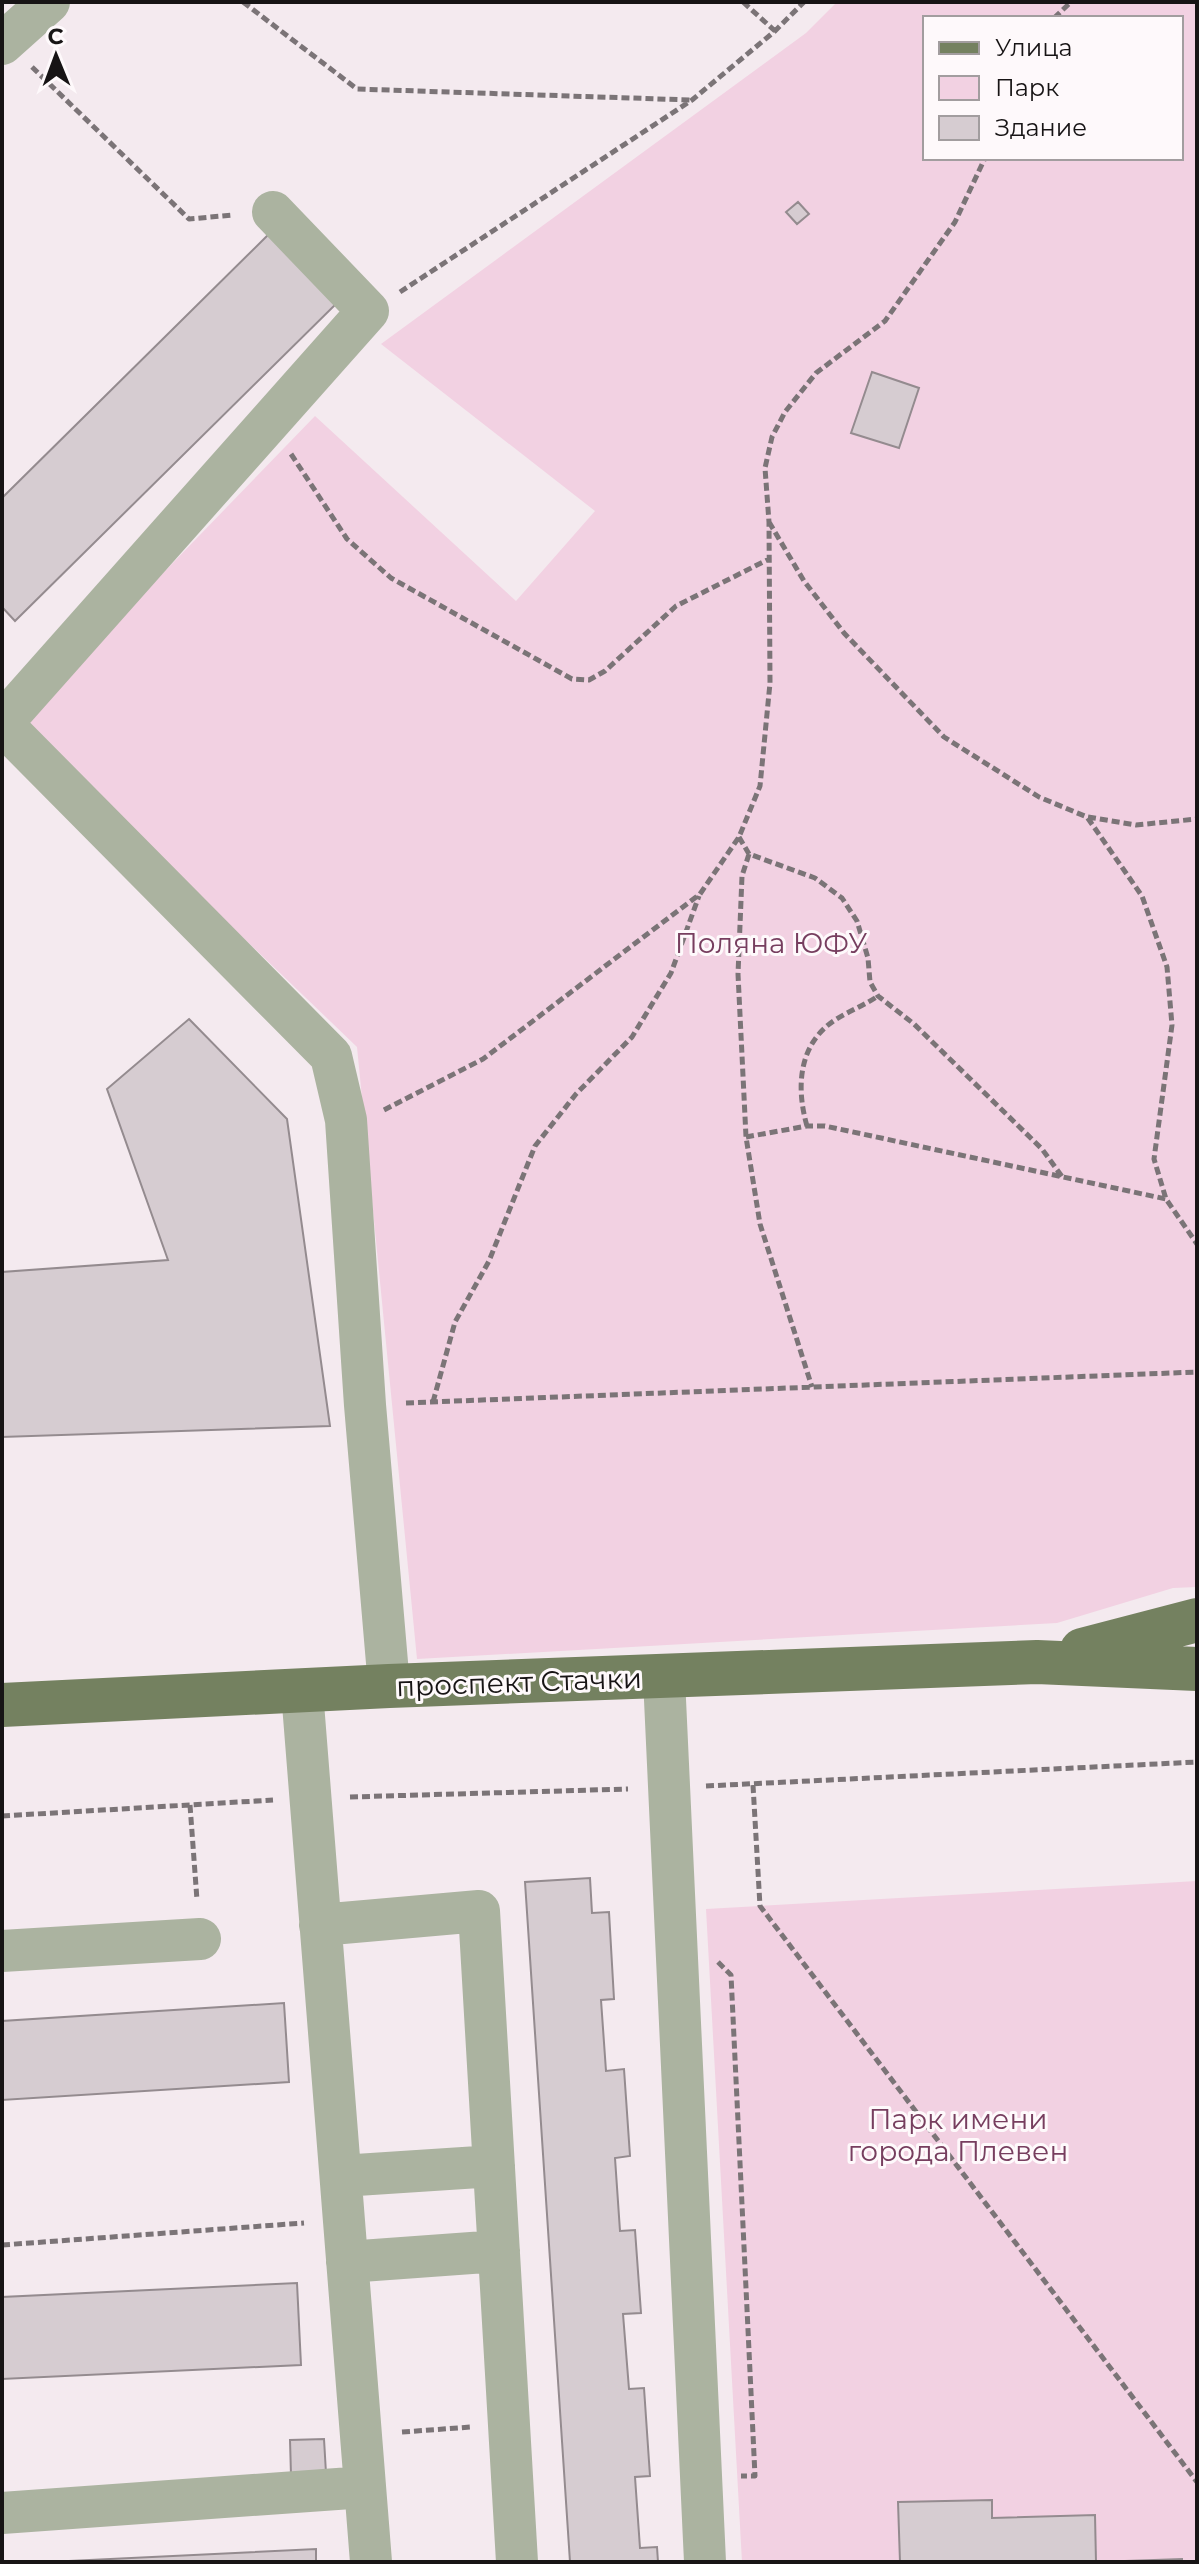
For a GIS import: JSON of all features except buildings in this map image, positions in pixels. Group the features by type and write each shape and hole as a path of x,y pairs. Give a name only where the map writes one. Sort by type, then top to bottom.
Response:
{"main road":[{"name":"проспект Стачки","path":"1037,1662 1197,1620"},
{"name":"проспект Стачки","path":"2,1705 389,1686 1037,1662 1197,1669"}],"lane":[{"path":"4,43 49,2"},
{"path":"273,212 368,311 2,724 331,1056 346,1120 365,1405 389,1686"},
{"path":"664,1678 705,2562"},
{"path":"302,1691 371,2562"},
{"path":"320,1925 479,1911 517,2562"},
{"path":"2,1951 200,1939"},
{"path":"341,2176 494,2166"},
{"path":"347,2262 499,2251"},
{"path":"2,2513 365,2487"}],"path":[{"path":"243,2 357,89 692,100"},
{"path":"743,2 775,31"},
{"path":"368,311 692,100 775,31 804,2"},
{"path":"1056,16 1071,2"},
{"path":"4,43 189,219 273,212"},
{"path":"433,1402 455,1322 489,1261 535,1146 576,1094 632,1037 671,973 700,894 739,837 760,786 770,683 769,522 765,468 772,437 785,412 816,373 885,321 955,222 984,160"},
{"path":"269,420 347,539 391,578 572,679 589,680 605,671 676,606 769,559"},
{"path":"769,522 804,581 844,633 944,737 1039,797 1087,817 1136,825 1197,819"},
{"path":"1087,817 1142,896 1167,967 1172,1025 1154,1159 1166,1199 1197,1244"},
{"path":"739,837 749,854 815,878 842,898 857,921 868,958 870,982 878,996 914,1024 1042,1149 1063,1178"},
{"path":"749,854 742,876 738,974 746,1137 760,1224 812,1387"},
{"path":"346,1120 371,1116 483,1059 700,894"},
{"path":"807,1126 800,1100 801,1071 814,1040 833,1021 878,996"},
{"path":"746,1137 807,1126 825,1126 1166,1199"},
{"path":"365,1405 1197,1372"},
{"path":"669,1788 1197,1762"},
{"path":"753,1785 760,1906 1197,2482"},
{"path":"190,1805 200,1939"},
{"path":"2,2245 344,2220"},
{"path":"361,2436 509,2423"}],"green space":[{"name":"Поляна ЮФУ","path":"837,2 1197,2 1197,1587 1173,1588 1057,1623 417,1659 357,1047 19,722 315,416 516,601 595,511 381,344 806,33"},
{"name":"Парк имени города Плевен","path":"1197,1881 1197,2562 742,2562 706,1909"}]}
